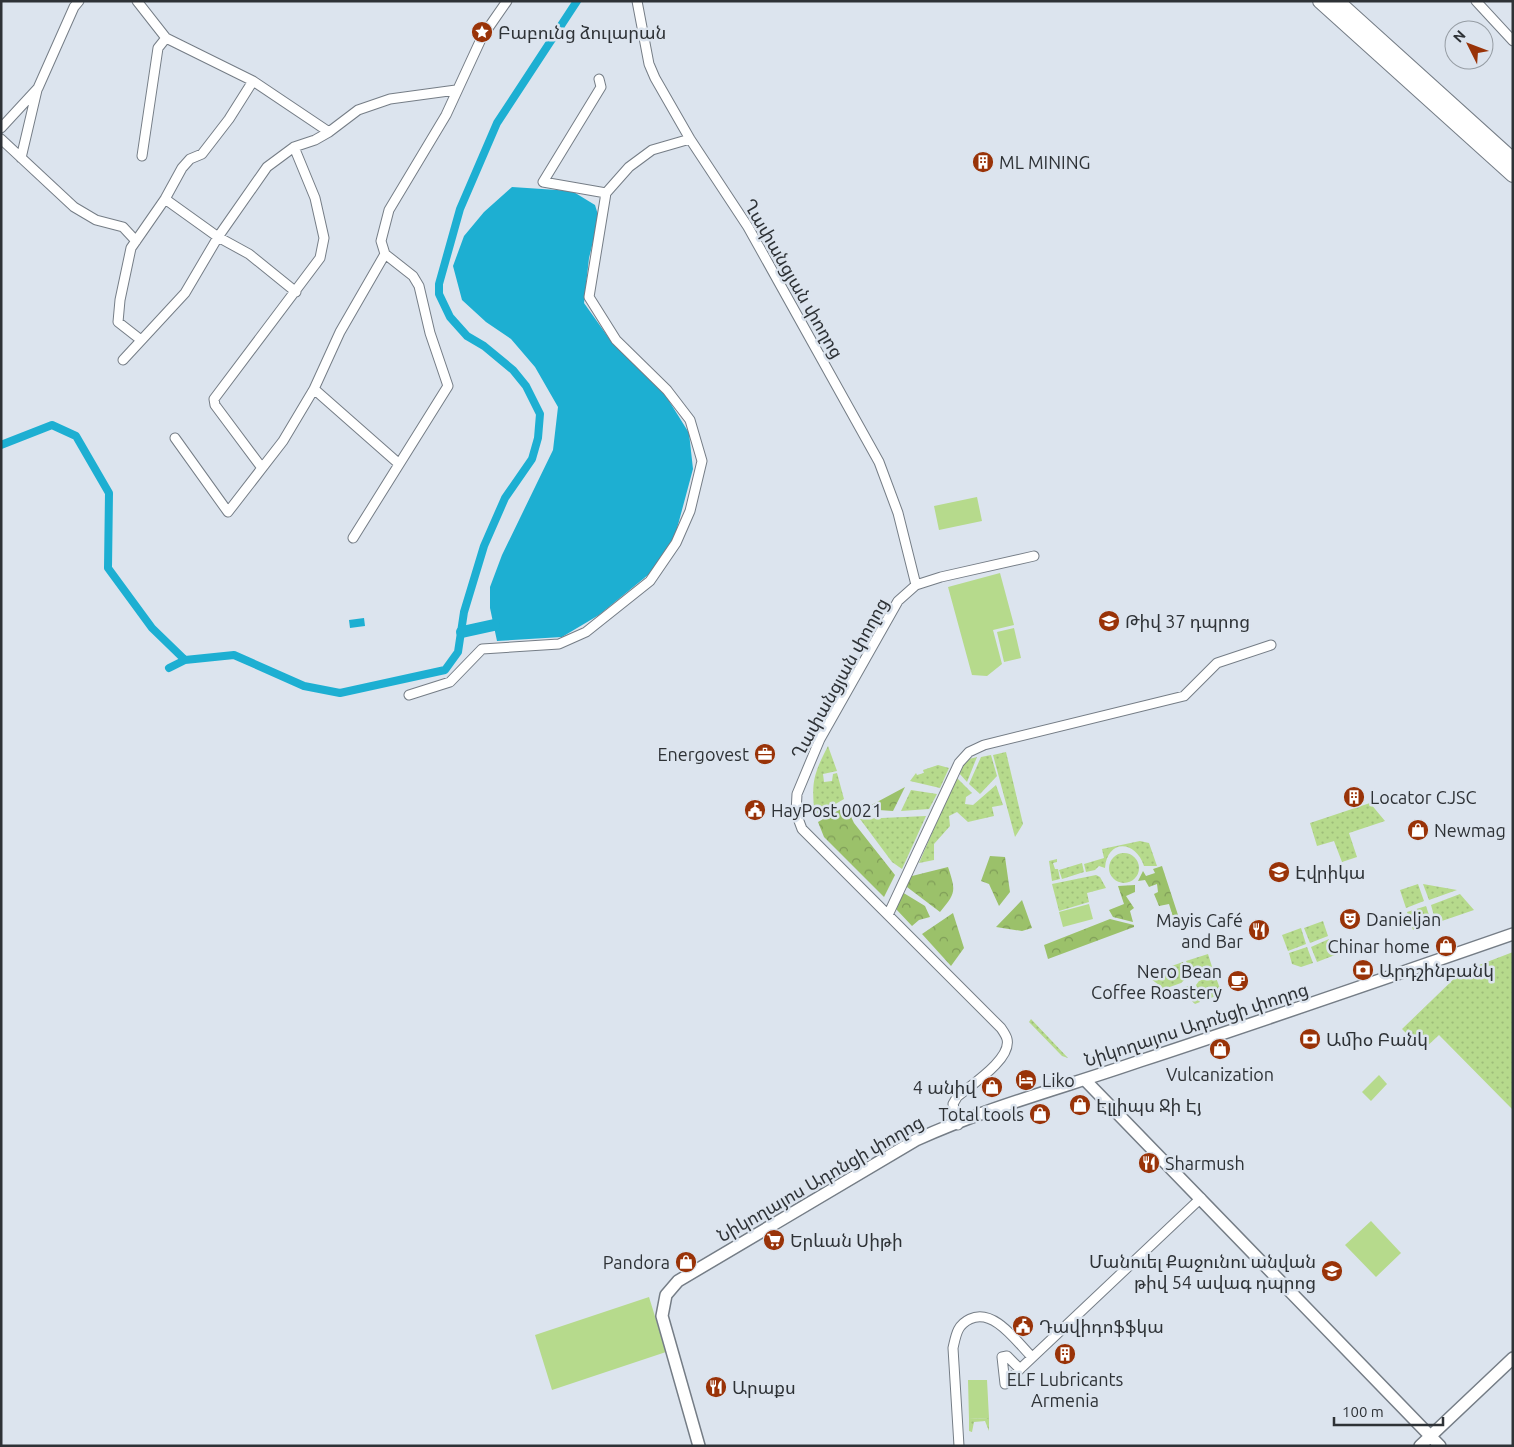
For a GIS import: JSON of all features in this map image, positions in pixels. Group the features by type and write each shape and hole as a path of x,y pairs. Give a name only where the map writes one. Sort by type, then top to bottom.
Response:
{"main road":[{"path":"1320,1 1513,175"},
{"path":"1337,1 1513,160"}],"street":[{"path":"21,158 38,88 74,7 79,1"},
{"path":"137,1 166,38 253,81 329,132"},
{"path":"353,538 398,462 448,386 430,333 419,286 414,276 386,254 381,241 389,210 446,114 482,37 507,1"},
{"name":"Ղափանցյան փողոց","path":"637,1 649,64 690,139 748,228 879,462 898,513 916,585 907,592 892,611 820,739 797,794 796,813 802,829 1001,1028 1007,1038 1007,1049 1003,1058 957,1097 953,1104 958,1124"},
{"path":"1476,1 1513,42"},
{"path":"142,156 158,48 166,38"},
{"path":"599,79 601,88 544,182 606,193"},
{"path":"141,340 118,322 120,300 131,248 166,199 182,168 206,149 253,81"},
{"path":"1,128 38,88"},
{"path":"123,360 184,293 218,237 268,167 294,147 315,140 329,132 358,110 390,99 456,90"},
{"path":"1,139 74,206 96,220 123,227 136,241"},
{"path":"408,695 450,682 482,649 559,644 586,632 650,581 676,543 690,512 702,461 690,420 667,390 616,340 589,297 606,193 629,167 652,150 690,139"},
{"path":"262,468 215,405 214,399 320,258 324,238 315,198 294,147"},
{"path":"166,199 218,237 250,254 296,292"},
{"path":"175,438 228,512 283,441 314,389 340,332 386,254"},
{"path":"314,389 398,462"},
{"path":"916,585 941,577 1034,556"},
{"path":"888,915 958,762 969,752 984,744 1184,696 1217,663 1271,645"},
{"name":"Նիկողայոս Ադոնցի փողոց","path":"1084,1082 1513,934"},
{"name":"Նիկողայոս Ադոնցի փողոց","path":"667,1296 677,1285 749,1242 917,1143 958,1124 1513,940"},
{"path":"1084,1082 1429,1442"},
{"path":"1020,1369 1199,1200"},
{"path":"667,1296 662,1316 699,1446"},
{"path":"667,1296 668,1326 703,1446"},
{"path":"959,1446 953,1348 956,1333 962,1323 981,1315 990,1317 1032,1357"},
{"path":"1429,1442 1513,1358"},
{"path":"1429,1442 1513,1362"}],"green space":[{"path":"977,497 982,521 939,530 934,506"},
{"path":"1000,573 1014,625 993,630 1002,664 987,676 972,675 948,587"},
{"path":"1014,628 1021,658 1004,662 997,632"},
{"path":"828,746 837,771 823,774 824,782 832,781 833,774 837,773 844,799 815,816 814,780"},
{"path":"1006,752 1023,824 1015,837 993,755"},
{"path":"991,755 997,776 980,794 969,784 981,757"},
{"path":"977,757 967,782 959,773 965,760"},
{"path":"938,765 949,768 940,788 910,781 916,773 917,775 924,773 923,770"},
{"path":"956,777 972,793 966,797 965,804 973,805 996,785 1003,805 992,807 994,816 968,822 957,812 949,816 950,826 934,844 934,860 919,863"},
{"path":"905,787 893,811 864,809"},
{"path":"911,790 937,794 929,809 901,811"},
{"path":"1370,803 1385,821 1349,833 1357,857 1342,862 1334,841 1317,846 1310,823"},
{"path":"846,806 854,823 895,875 884,897 824,837 818,822"},
{"path":"926,816 902,869 892,862 860,819"},
{"path":"1140,841 1149,843 1157,866 1144,866 1140,857 1134,851 1122,846 1111,852 1105,868 1099,866 1095,870 1086,872 1084,864 1104,858 1102,849"},
{"path":"1124,853 1135,857 1139,868 1135,879 1124,883 1113,879 1109,868 1113,857"},
{"path":"990,856 1005,857 1010,892 999,906 989,884 981,881"},
{"path":"1057,859 1057,862 1053,863 1055,869 1058,869 1060,879 1052,881 1049,861"},
{"path":"1082,863 1084,872 1062,879 1059,870"},
{"path":"1162,866 1178,915 1173,917 1169,904 1159,906 1154,894 1158,892 1157,884 1149,887 1145,880 1138,881 1143,871 1146,876 1155,873 1153,869"},
{"path":"948,867 953,891 952,896 940,912 907,887 908,877"},
{"path":"1096,875 1100,877 1106,888 1087,893 1089,902 1059,911 1052,884"},
{"path":"1418,884 1424,901 1406,908 1400,890"},
{"path":"1423,884 1457,890 1429,900"},
{"path":"1135,885 1135,892 1126,896 1134,908 1130,911 1133,922 1113,917 1109,910 1124,904 1118,886"},
{"path":"902,892 925,906 930,917 919,920 912,926 896,909"},
{"path":"1460,894 1474,910 1436,923 1431,905"},
{"path":"1022,900 1032,928 1022,931 996,927"},
{"path":"1089,904 1093,919 1063,927 1059,912"},
{"path":"1426,906 1432,924 1413,930 1407,912"},
{"path":"953,913 964,948 951,966 922,934"},
{"path":"1110,919 1134,925 1134,927 1048,959 1044,945"},
{"path":"1323,921 1328,936 1310,943 1304,928"},
{"path":"1301,928 1306,944 1288,951 1282,935"},
{"path":"1329,939 1335,955 1317,962 1311,947"},
{"path":"1307,947 1313,963 1301,967 1292,964 1289,953"},
{"path":"1513,952 1513,1110 1439,1035 1423,1050 1402,1029 1461,972"},
{"path":"1208,954 1214,973 1199,978 1191,972 1186,961"},
{"path":"1183,962 1188,976 1181,983 1164,989 1146,975"},
{"path":"1175,967 1178,976 1158,984 1154,974"},
{"path":"1215,975 1222,994 1202,1001 1196,985 1199,981"},
{"path":"1193,985 1200,1002 1195,1004 1184,996 1170,997 1166,992"},
{"path":"1031,1019 1068,1058 1062,1056 1029,1022"},
{"path":"1143,1038 1150,1047 1124,1054 1138,1040"},
{"path":"1379,1075 1387,1084 1371,1101 1362,1092"},
{"path":"1371,1221 1401,1253 1376,1277 1345,1245"},
{"path":"649,1297 666,1352 552,1390 535,1335"},
{"path":"968,1380 987,1380 989,1418 969,1419"},
{"path":"989,1418 989,1431 985,1421 974,1422 972,1432 969,1431 969,1419"}],"water":[{"path":"512,187 572,191 595,205 599,218 589,258 584,303 611,341 661,388 689,433 693,469 675,536 659,566 599,615 562,637 497,641 490,608 490,587 502,555 553,450 558,407 535,367 511,339 486,322 462,300 453,266 464,236 484,212"},
{"path":"364,618 365,626 350,628 349,620"}],"waterway":[{"path":"169,668 185,660 234,655 304,686 340,693 445,670 458,652 464,612 484,546 505,498 532,459 538,438 540,414 526,386 513,370 484,346 467,336 450,317 439,294 439,284 460,209 497,123 577,1"},
{"path":"1,445 52,425 76,436 109,493 108,568 152,628 185,660"},
{"path":"462,632 494,625"}],"place":[{"name":"Բաբունց ձուլարան","path":"482,32"},
{"name":"ML MINING","path":"983,162"},
{"name":"Թիվ 37 դպրոց","path":"1109,621"},
{"name":"Energovest","path":"765,754"},
{"name":"Locator CJSC","path":"1354,797"},
{"name":"HayPost 0021","path":"755,810"},
{"name":"Newmag","path":"1418,830"},
{"name":"Էվրիկա","path":"1279,872"},
{"name":"Danieljan","path":"1350,919"},
{"name":"Mayis Café and Bar","path":"1259,930"},
{"name":"Chinar home","path":"1446,946"},
{"name":"Արդշինբանկ","path":"1363,970"},
{"name":"Nero Bean Coffee Roastery","path":"1238,981"},
{"name":"Ամիօ Բանկ","path":"1310,1039"},
{"name":"Vulcanization","path":"1220,1049"},
{"name":"Liko","path":"1026,1080"},
{"name":"4 անիվ","path":"992,1087"},
{"name":"Էլլիպս Ջի Էյ","path":"1080,1105"},
{"name":"Total tools","path":"1040,1114"},
{"name":"Sharmush","path":"1149,1163"},
{"name":"Երևան Սիթի","path":"774,1240"},
{"name":"Pandora","path":"686,1262"},
{"name":"Մանուել Քաջունու անվան թիվ 54 ավագ դպրոց","path":"1332,1271"},
{"name":"Դավիդոֆֆկա","path":"1023,1326"},
{"name":"ELF Lubricants Armenia","path":"1065,1354"},
{"name":"Արաքս","path":"716,1387"}]}
